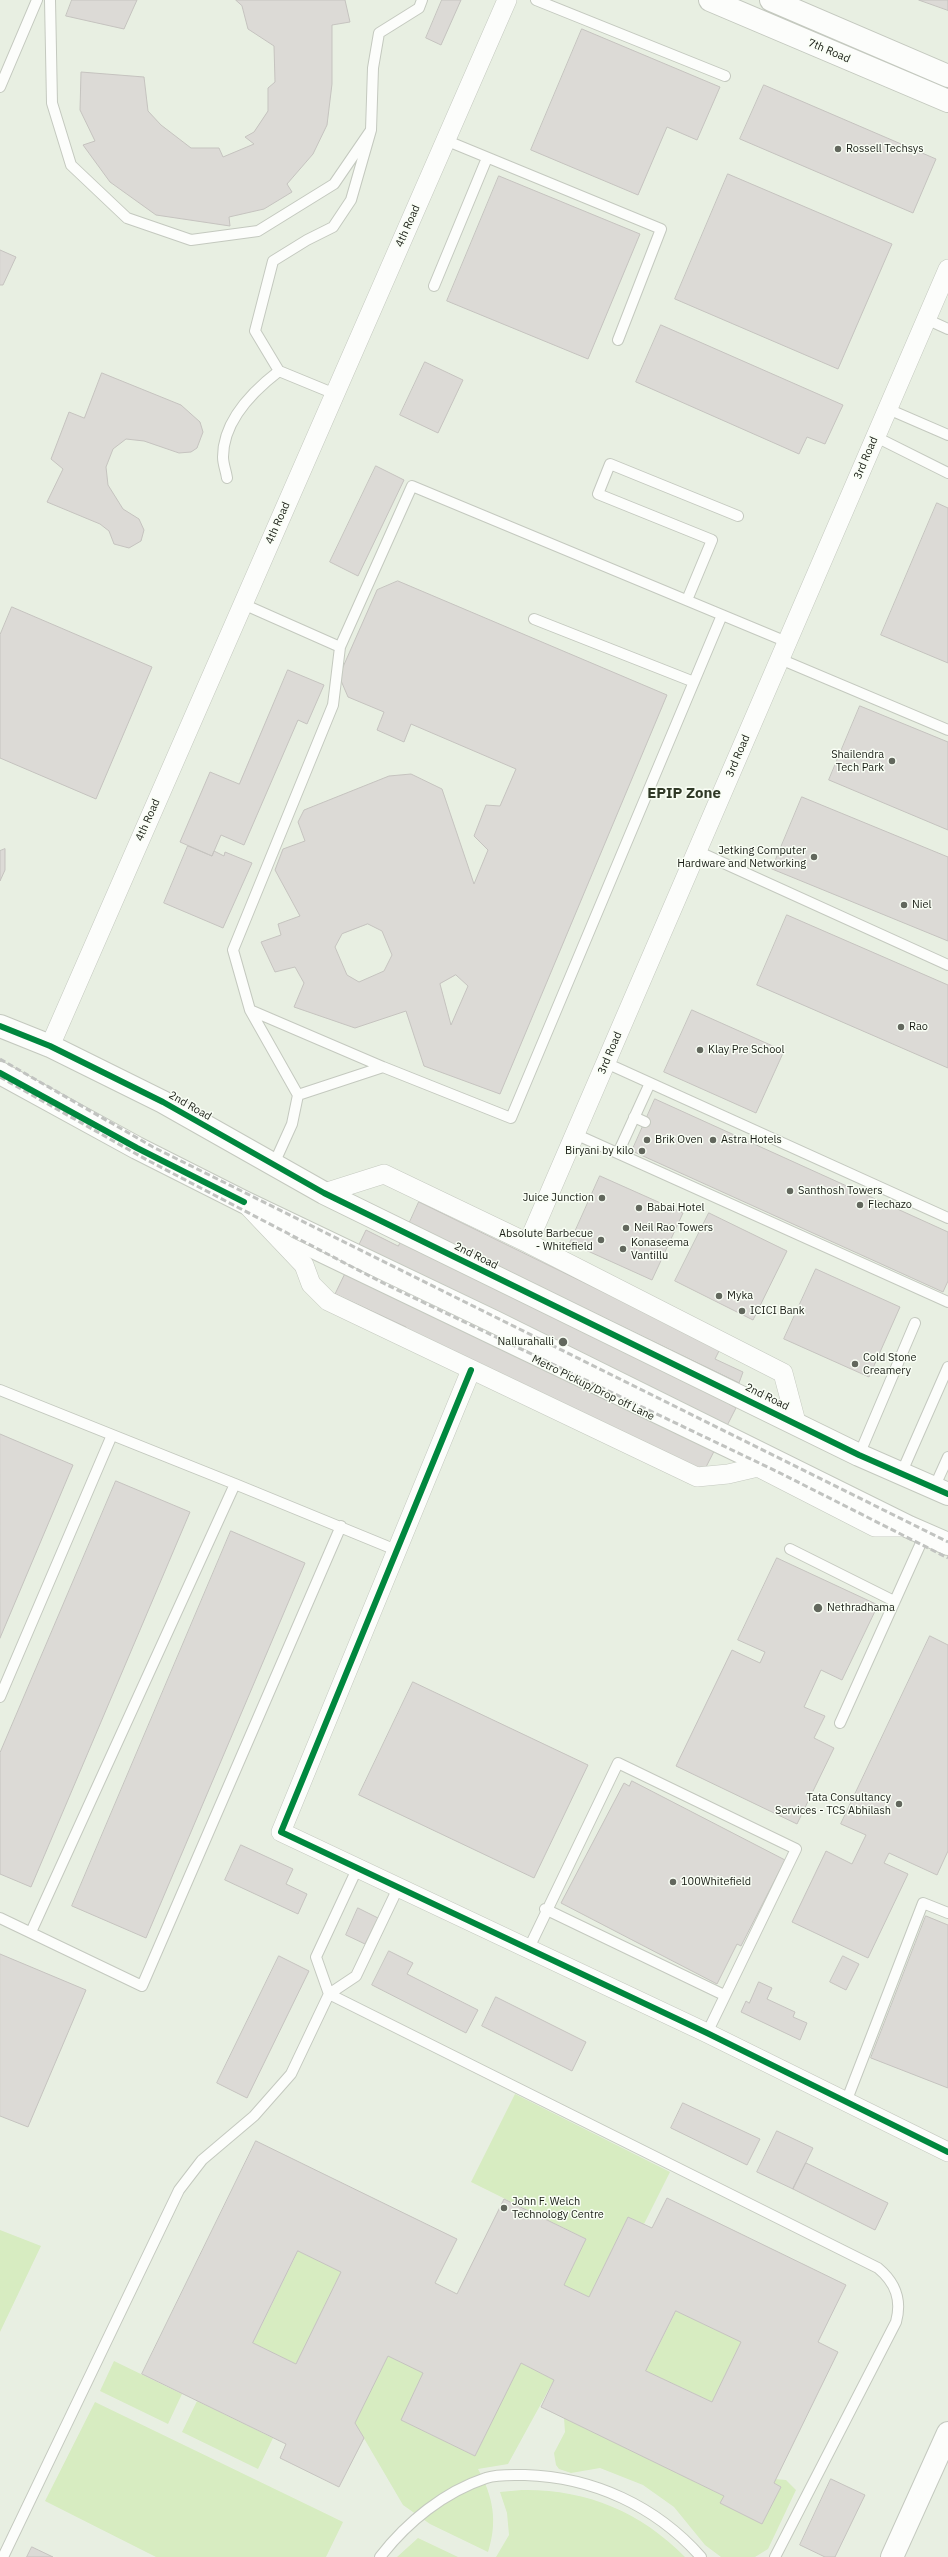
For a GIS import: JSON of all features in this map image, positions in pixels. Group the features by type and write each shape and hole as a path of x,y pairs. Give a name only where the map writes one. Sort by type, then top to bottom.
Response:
{"main road":[{"name":"7th Road","path":"710,0 948,101"},
{"path":"771,0 948,76"},
{"name":"2nd Road","path":"0,1026 50,1046 163,1102 273,1166 324,1193 796,1422 859,1455 941,1491"},
{"path":"0,1073 137,1148 244,1202 495,1322 917,1531 948,1544"},
{"path":"892,2557 948,2433"}],"street":[{"name":"4th Road","path":"50,1046 507,0"},
{"name":"3rd Road","path":"528,1242 948,269"},
{"path":"324,1193 384,1174 528,1242 783,1373 796,1422"},
{"path":"244,1202 304,1266 311,1284 328,1301 696,1477 728,1474 758,1467 875,1527 917,1531"},
{"path":"471,1370 281,1832 707,2034 948,2152"}],"lane":[{"path":"0,87 37,0"},
{"path":"50,0 52,103 71,165 127,218 191,240 258,231 334,184 371,130"},
{"path":"335,394 279,371 255,331 273,261 307,240 333,227 351,200 371,130 373,68 379,34 419,8 422,0"},
{"path":"536,0 725,76"},
{"path":"446,140 661,229 618,340"},
{"path":"434,286 487,158"},
{"path":"926,319 948,329"},
{"path":"227,478 223,456 230,426 253,391 279,371"},
{"path":"888,409 948,435"},
{"path":"876,437 948,472"},
{"path":"687,600 712,540 598,494 610,464 738,516"},
{"path":"273,1166 292,1124 298,1095 250,1010 233,950 333,705 340,647 412,486 787,642"},
{"path":"243,604 340,647"},
{"path":"250,1010 383,1067 511,1118 722,615"},
{"path":"534,619 694,682"},
{"path":"780,659 948,730"},
{"path":"697,851 948,965"},
{"path":"606,1063 948,1218"},
{"path":"298,1095 383,1067"},
{"path":"618,1153 650,1083"},
{"path":"634,1117 645,1122"},
{"path":"575,1134 948,1302"},
{"name":"Metro Pickup/Drop off Lane","path":"277,1236 758,1467"},
{"path":"859,1455 915,1324"},
{"path":"901,1474 948,1367"},
{"path":"0,1390 340,1526 396,1550"},
{"path":"0,1697 112,1435"},
{"path":"941,1491 948,1457"},
{"path":"31,1932 235,1484"},
{"path":"0,1918 142,1986 340,1526"},
{"path":"840,1723 894,1601 917,1531"},
{"path":"790,1549 894,1601"},
{"path":"528,1950 546,1909 618,1763 796,1849 724,1995 707,2034"},
{"path":"357,1869 316,1957 329,1994 878,2268 890,2279 897,2293 899,2303 896,2322 775,2557"},
{"path":"3,2557 179,2190 202,2160 254,2116 291,2074 329,1994 356,1976 398,1888"},
{"path":"846,2102 923,1903 948,1913"},
{"path":"546,1909 724,1995"},
{"path":"380,2557 418,2517 456,2491 487,2478 539,2476 577,2482 608,2492 655,2516 674,2530 701,2557"}],"green space":[{"path":"515,2094 670,2172 644,2224 628,2217 589,2297 564,2285 586,2239 471,2182"},
{"path":"0,2230 41,2246 0,2332"},
{"path":"298,2251 341,2272 296,2364 253,2343"},
{"path":"676,2311 741,2342 712,2402 646,2371"},
{"path":"388,2356 423,2373 401,2420 475,2456 521,2363 554,2380 508,2464 478,2469 487,2489 492,2509 493,2530 488,2552 430,2524 403,2505 355,2423"},
{"path":"114,2361 182,2394 168,2424 100,2391"},
{"path":"197,2401 273,2438 258,2469 182,2432"},
{"path":"95,2402 343,2522 326,2557 156,2557 45,2501"},
{"path":"564,2418 724,2496 720,2503 762,2524 781,2487 774,2483 775,2479 786,2480 796,2490 768,2549 755,2557 721,2557 705,2545 674,2507 643,2485 600,2468 571,2473 559,2469 556,2465 554,2453 565,2432"},
{"path":"522,2490 568,2494 610,2506 630,2515 649,2527 668,2541 685,2557 496,2557 509,2535 507,2513 500,2492"},
{"path":"418,2538 458,2557 397,2557"}],"building":[{"path":"72,0 137,0 124,29 66,16"},
{"path":"236,0 345,0 350,22 332,25 332,84 327,125 313,154 287,184 292,192 264,209 229,217 230,226 156,215 110,182 83,145 95,141 80,110 81,72 144,77 148,111 161,125 191,148 219,148 223,157 254,144 245,137 254,132 268,111 268,88 275,82 274,46 248,29 242,6"},
{"path":"442,0 461,0 441,45 426,38"},
{"path":"919,0 948,0 948,10"},
{"path":"582,29 720,87 697,140 667,127 638,195 531,150"},
{"name":"Rossell Techsys","path":"764,85 936,159 913,213 740,139"},
{"path":"728,174 892,244 838,369 675,299"},
{"path":"499,176 640,234 588,359 447,301"},
{"path":"0,250 16,257 3,285 0,285"},
{"path":"661,325 843,405 825,444 807,437 799,454 636,382"},
{"path":"425,362 463,380 438,433 400,415"},
{"path":"102,373 181,405 200,422 203,432 197,448 191,452 179,453 144,441 126,439 113,449 106,467 108,485 123,509 139,519 144,530 141,541 129,548 114,544 109,531 100,524 47,502 63,469 51,459 69,412 84,418"},
{"path":"376,466 404,480 358,576 330,562"},
{"path":"937,503 948,508 948,663 881,635"},
{"path":"398,581 667,695 500,1094 424,1066 406,1011 355,1028 294,1007 304,983 295,967 275,972 261,942 281,935 278,924 300,916 275,870 283,849 305,841 298,822 304,810 389,776 411,774 442,789 474,884 488,850 474,836 486,805 500,806 516,769 411,724 404,742 377,730 384,712 348,697 339,676 377,590","holes":["368,924 382,931 392,955 384,971 359,982 347,975 335,947 342,934","456,975 468,986 451,1025 440,984"]},
{"path":"12,607 152,667 96,799 0,758 0,635"},
{"path":"288,670 324,685 307,724 298,720 244,845 221,835 212,856 180,842 210,772 239,784"},
{"name":"Shailendra Tech Park","path":"860,706 948,742 948,830 829,780"},
{"name":"Niel","path":"802,797 948,857 948,941 772,869"},
{"path":"188,846 212,856 214,851 224,856 225,852 252,863 223,928 164,903"},
{"path":"5,849 5,870 0,881 0,851"},
{"name":"Rao","path":"787,915 948,985 948,1068 757,985"},
{"path":"692,1010 784,1051 756,1113 664,1072"},
{"name":"Santhosh Towers","path":"655,1099 948,1232 948,1281 943,1292 632,1151"},
{"name":"Neil Rao Towers","path":"600,1176 683,1213 652,1280 570,1243"},
{"path":"419,1202 720,1349 715,1359 743,1372 739,1383 409,1224"},
{"path":"709,1213 787,1251 753,1320 675,1281"},
{"path":"409,1224 739,1383 729,1404 736,1408 703,1473 403,1334 406,1327 335,1294 366,1230 398,1246"},
{"path":"816,1269 900,1307 869,1377 784,1339"},
{"path":"0,1434 73,1465 0,1638"},
{"path":"116,1481 190,1512 31,1887 0,1874 0,1753"},
{"path":"231,1531 305,1563 146,1938 72,1906"},
{"path":"777,1558 878,1605 842,1680 821,1670 804,1707 825,1716 814,1738 834,1748 797,1824 676,1766 732,1650 760,1663 765,1652 738,1640"},
{"name":"Tata Consultancy Services - TCS Abhilash","path":"930,1636 948,1645 948,1851 937,1875 889,1853 884,1863 908,1874 868,1958 792,1922 826,1851 852,1864 866,1835 841,1824"},
{"path":"413,1682 588,1765 534,1878 359,1795"},
{"name":"100Whitefield","path":"632,1781 785,1860 741,1946 737,1944 717,1984 561,1903 624,1783 629,1786"},
{"path":"241,1845 293,1869 286,1884 307,1894 298,1914 225,1880"},
{"path":"358,1908 378,1918 365,1944 346,1935"},
{"path":"926,1916 948,1925 948,2088 871,2058"},
{"path":"389,1951 413,1963 407,1974 478,2010 466,2033 372,1985"},
{"path":"0,1954 86,1990 28,2127 0,2116"},
{"path":"279,1956 309,1971 247,2098 217,2083"},
{"path":"843,1956 859,1964 846,1990 830,1982"},
{"path":"759,1982 772,1988 767,1999 795,2012 793,2017 807,2023 800,2040 741,2012 746,2001 749,2003"},
{"path":"496,1997 586,2042 572,2071 482,2026"},
{"path":"683,2103 760,2139 747,2165 671,2128"},
{"path":"777,2131 813,2148 793,2189 757,2172"},
{"path":"256,2141 457,2239 435,2283 457,2294 504,2199 586,2239 564,2285 589,2297 628,2217 652,2228 667,2198 846,2285 818,2342 838,2352 774,2483 781,2487 762,2524 720,2503 724,2496 541,2407 554,2380 521,2363 475,2456 401,2420 423,2373 388,2356 355,2423 364,2438 339,2487 280,2458 286,2444 142,2374","holes":["298,2251 341,2272 296,2364 253,2343","676,2311 741,2342 712,2402 646,2371"]},
{"path":"806,2163 888,2203 875,2230 793,2189"},
{"path":"831,2479 865,2495 835,2557 825,2557 800,2545"},
{"path":"32,2547 53,2557 27,2557"}],"railway":[{"path":"0,1059 153,1147 948,1542"},
{"path":"0,1077 147,1160 385,1284 778,1472 948,1558"}],"cycle path":[{"path":"0,1026 50,1046 163,1102 324,1193 859,1455 948,1494"},
{"path":"0,1073 137,1148 244,1202"},
{"path":"471,1370 281,1832 707,2033 948,2152"}],"place":[{"name":"Rossell Techsys","path":"838,149"},
{"name":"Shailendra Tech Park","path":"892,761"},
{"name":"Jetking Computer Hardware and Networking","path":"814,857"},
{"name":"Niel","path":"904,905"},
{"name":"Rao","path":"901,1027"},
{"name":"Klay Pre School","path":"700,1050"},
{"name":"Brik Oven","path":"647,1140"},
{"name":"Astra Hotels","path":"713,1140"},
{"name":"Biryani by kilo","path":"642,1151"},
{"name":"Santhosh Towers","path":"790,1191"},
{"name":"Juice Junction","path":"602,1198"},
{"name":"Flechazo","path":"860,1205"},
{"name":"Babai Hotel","path":"639,1208"},
{"name":"Neil Rao Towers","path":"626,1228"},
{"name":"Absolute Barbecue - Whitefield","path":"601,1240"},
{"name":"Konaseema Vantillu","path":"623,1249"},
{"name":"Myka","path":"719,1296"},
{"name":"ICICI Bank","path":"742,1311"},
{"name":"Nallurahalli","path":"563,1342"},
{"name":"Cold Stone Creamery","path":"855,1364"},
{"name":"Nethradhama","path":"818,1608"},
{"name":"Tata Consultancy Services - TCS Abhilash","path":"899,1804"},
{"name":"100Whitefield","path":"673,1882"},
{"name":"John F. Welch Technology Centre","path":"504,2208"}],"district":[{"name":"EPIP Zone","path":"684,794"}]}
